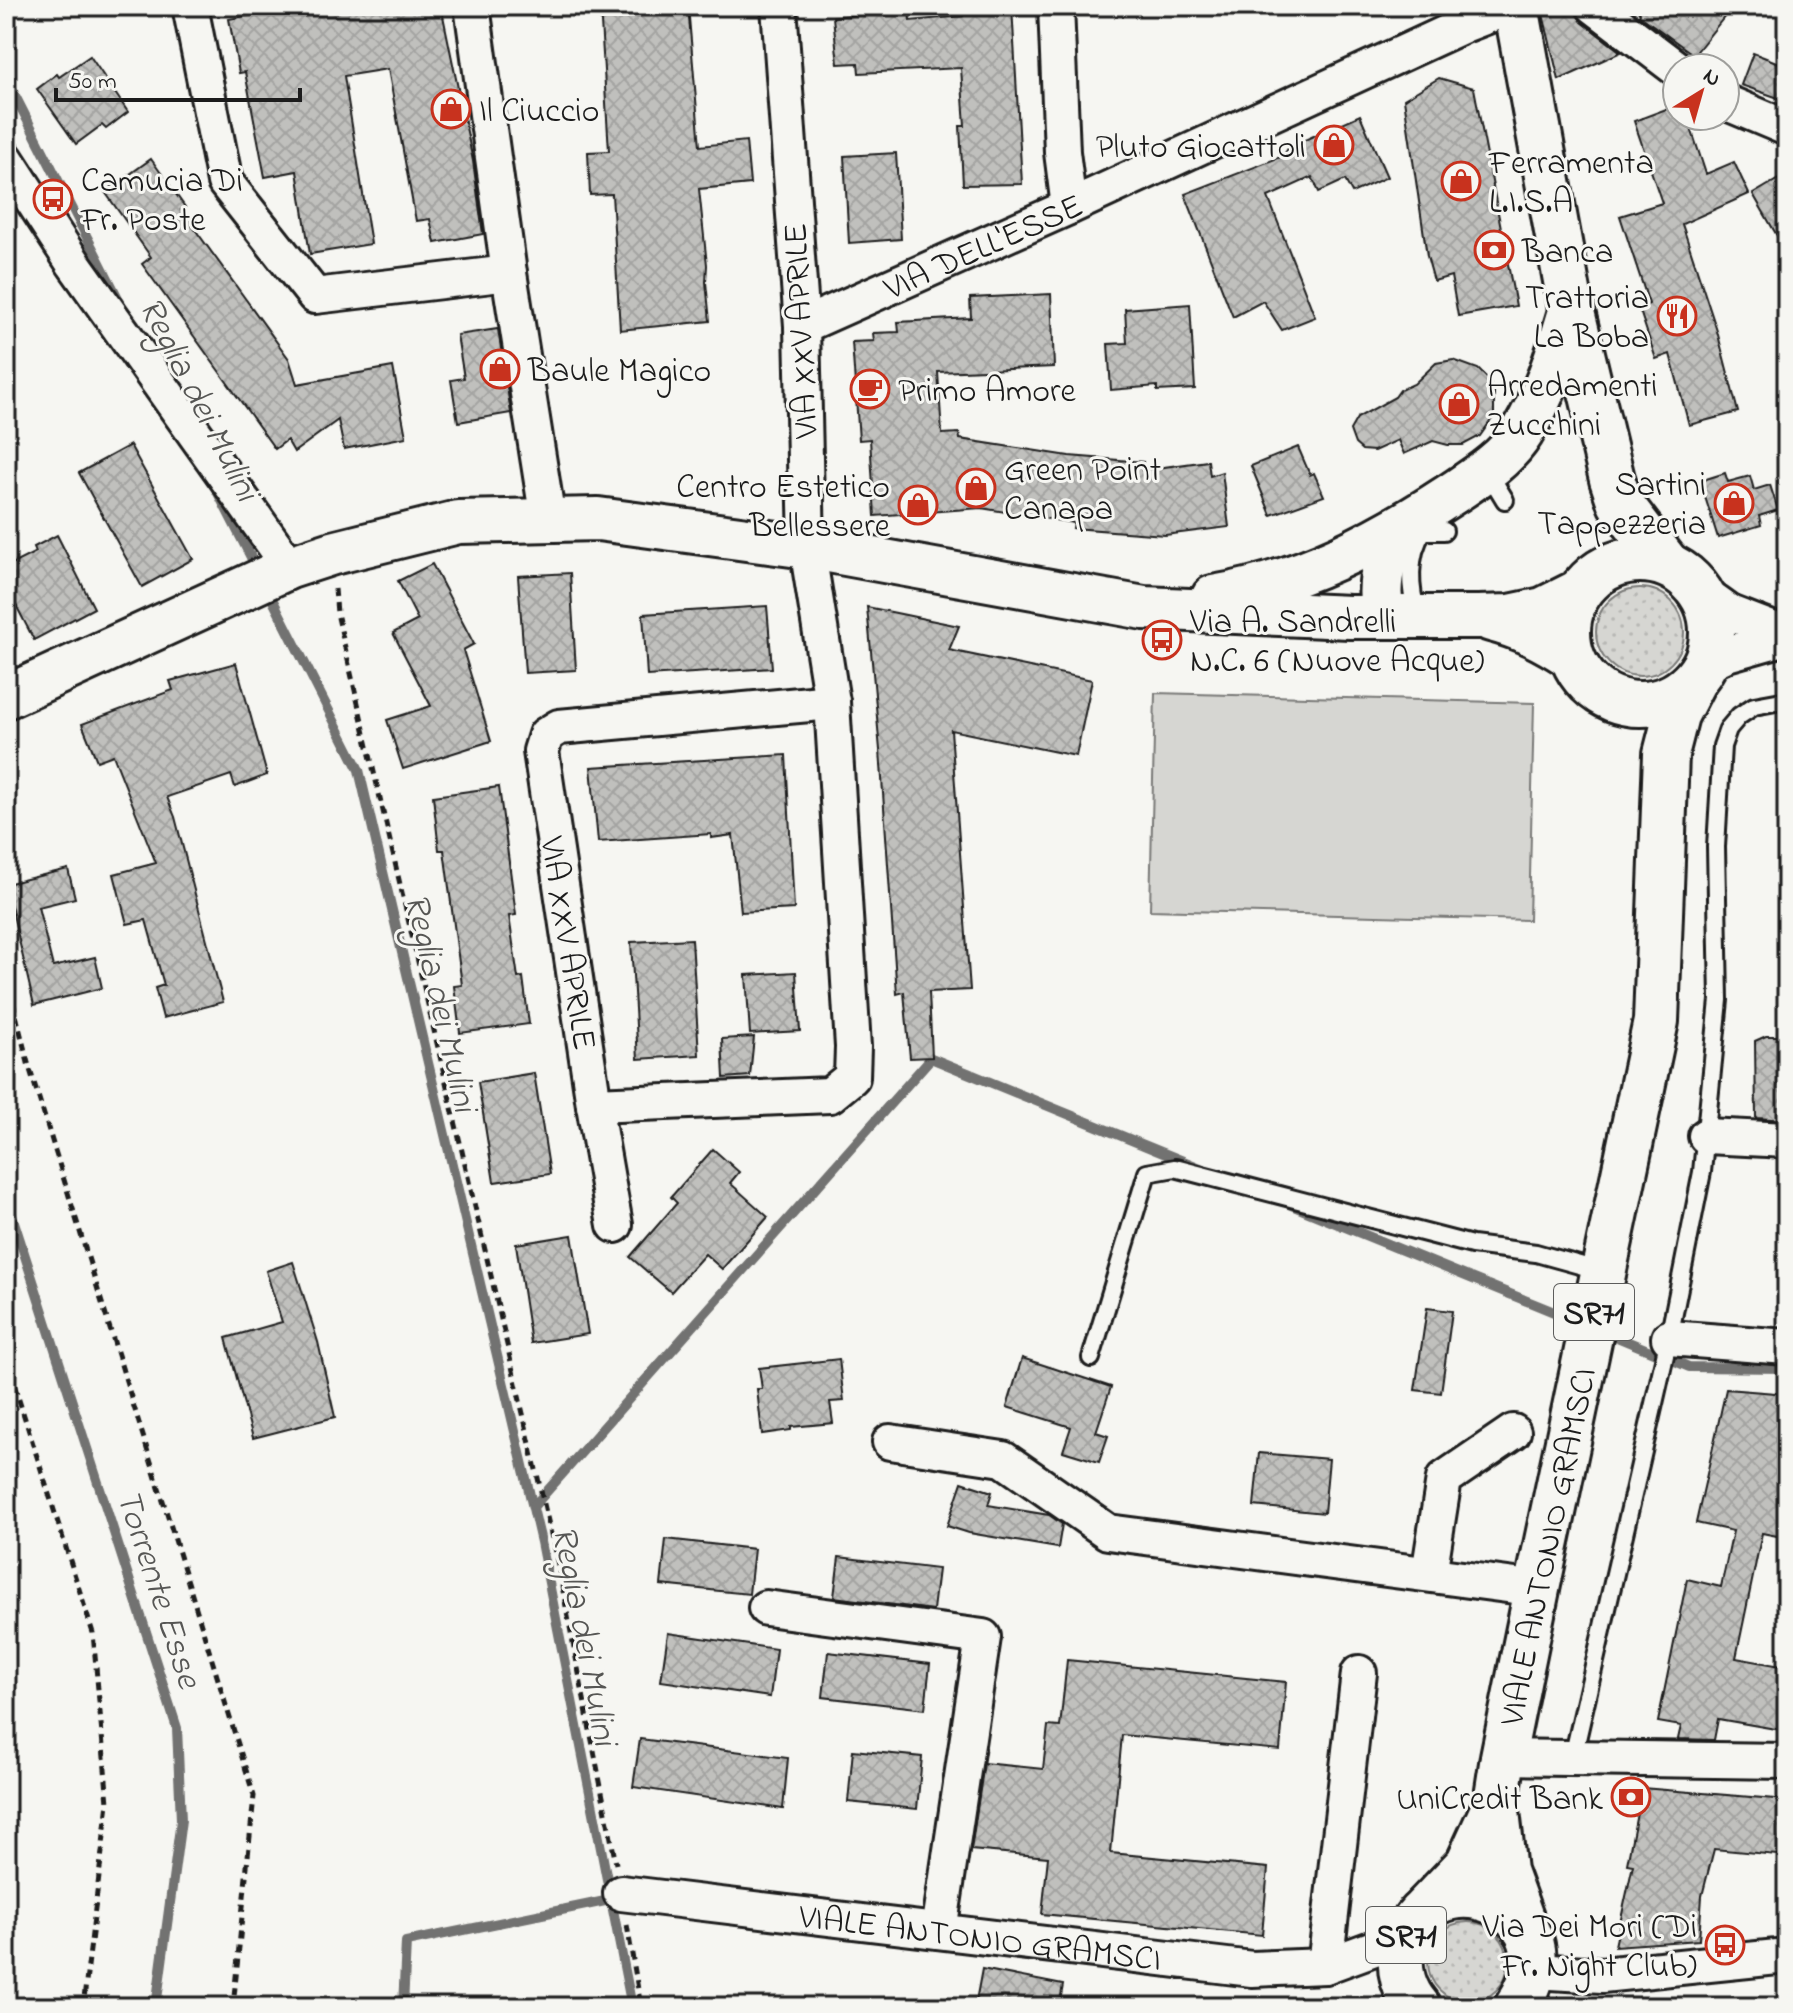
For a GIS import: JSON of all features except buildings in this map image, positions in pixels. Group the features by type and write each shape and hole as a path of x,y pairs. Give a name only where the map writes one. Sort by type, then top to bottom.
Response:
{"main road":[{"path":"1515,6 1571,308 1612,479 1620,503 1666,563"},
{"path":"1571,657 1567,623 1607,547 1612,479"},
{"path":"1589,580 1621,561 1643,558 1666,563 1686,575 1702,593"},
{"name":"VIALE ANTONIO GRAMSCI","path":"1526,1989 1533,1949 1504,1871 1496,1803 1537,1589 1656,1021 1666,754 1676,715 1699,673 1712,640 1711,616 1702,593"},
{"name":"VIALE ANTONIO GRAMSCI","path":"1571,657 1589,684 1616,701 1642,736 1656,769 1665,818"},
{"path":"1616,701 1637,705 1657,703 1676,695 1699,673"},
{"name":"VIALE ANTONIO GRAMSCI","path":"1413,2000 1400,1959 1414,1924 1468,1864 1496,1803"},
{"name":"VIALE ANTONIO GRAMSCI","path":"1414,1924 1444,1899 1467,1895 1490,1899 1510,1911 1525,1929"}],"street":[{"path":"190,6 225,182 315,296 509,273"},
{"path":"472,6 509,273 548,520"},
{"name":"VIA XXV APRILE","path":"594,1105 830,1095 852,1077 853,1047 832,702 807,547 802,326 779,6"},
{"path":"1056,6 1062,152 1069,207"},
{"name":"VIA DELL'ESSE","path":"802,326 1464,25 1515,6"},
{"path":"1594,6 1661,57"},
{"path":"1741,109 1787,128"},
{"path":"6,159 74,264 290,567"},
{"path":"1144,608 1249,591 1342,557 1399,527 1496,485 1546,389 1571,308"},
{"path":"6,697 290,567 458,522 598,519 807,547 1144,608 1401,617 1510,616 1543,609 1589,580"},
{"path":"1399,527 1384,565 1380,597 1401,617"},
{"path":"1702,593 1730,613 1787,636"},
{"path":"1478,617 1519,627 1571,657"},
{"path":"1699,673 1727,654 1787,636"},
{"name":"VIA XXV APRILE","path":"615,1225 541,751 546,735 559,727 832,702"},
{"path":"1706,1136 1787,1140"},
{"path":"1669,1338 1787,1347"},
{"path":"1429,1574 1444,1479 1513,1432"},
{"path":"890,1442 1003,1459 1108,1532 1537,1589"},
{"path":"766,1608 983,1637 939,1931"},
{"path":"1332,1964 1359,1673"},
{"path":"1503,1757 1787,1761"},
{"name":"VIALE ANTONIO GRAMSCI","path":"621,1893 1252,1969 1332,1964 1414,1924"},
{"path":"1526,1989 1602,1975 1787,1956"},
{"name":"VIALE ANTONIO GRAMSCI","path":"1332,1964 1413,2000"}],"lane":[{"path":"1401,617 1411,582 1415,544 1423,531 1444,531"},
{"path":"1573,1757 1669,1338 1702,1172 1719,1000 1716,847 1722,746 1728,729 1739,716 1754,706 1787,700"},
{"path":"1091,1358 1147,1173 1175,1168 1472,1245 1536,1253 1603,1271"}],"path":[{"path":"333,553 337,613 557,1560 641,2007"},
{"path":"6,975 28,1063 254,1796 233,2007"},
{"path":"6,1359 93,1633 108,1803 83,2007"}],"shaded area":[{"path":"1640,588 1665,595 1677,607 1684,632 1677,657 1665,669 1640,676 1615,669 1603,657 1596,632 1603,607 1615,595"},
{"path":"1155,693 1534,703 1529,920 1150,910"},
{"path":"1468,1922 1483,1925 1496,1934 1505,1947 1508,1962 1505,1977 1496,1990 1483,1999 1468,2002 1453,1999 1440,1990 1431,1977 1428,1962 1431,1947 1440,1934 1453,1925"}],"waterway":[{"name":"Reglia dei Mulini","path":"6,78 121,304"},
{"name":"Reglia dei Mulini","path":"216,489 258,571"},
{"name":"Reglia dei Mulini","path":"267,589 359,770 541,1542 632,2007"},
{"path":"533,1507 931,1058 1200,1168"},
{"name":"Torrente Esse","path":"6,1197 177,1728 181,1820 156,2007"},
{"path":"1289,1204 1581,1323"},
{"path":"1600,1330 1689,1367 1787,1368"},
{"path":"403,2007 406,1942 610,1900"}],"place":[{"name":"Il Ciuccio","path":"451,109"},
{"name":"Pluto Giocattoli","path":"1334,145"},
{"name":"Ferramenta L.I.S.A","path":"1461,181"},
{"name":"Camucia Di Fr. Poste","path":"53,199"},
{"name":"Banca","path":"1494,250"},
{"name":"Trattoria La Boba","path":"1677,316"},
{"name":"Baule Magico","path":"500,369"},
{"name":"Primo Amore","path":"870,389"},
{"name":"Arredamenti Zucchini","path":"1459,404"},
{"name":"Green Point Canapa","path":"976,488"},
{"name":"Sartini Tappezzeria","path":"1734,503"},
{"name":"Centro Estetico Bellessere","path":"918,505"},
{"name":"Via A. Sandrelli N.C. 6 (Nuove Acque)","path":"1162,640"},
{"name":"UniCredit Bank","path":"1631,1797"},
{"name":"Via Dei Mori (Di Fr. Night Club)","path":"1725,1945"}]}
